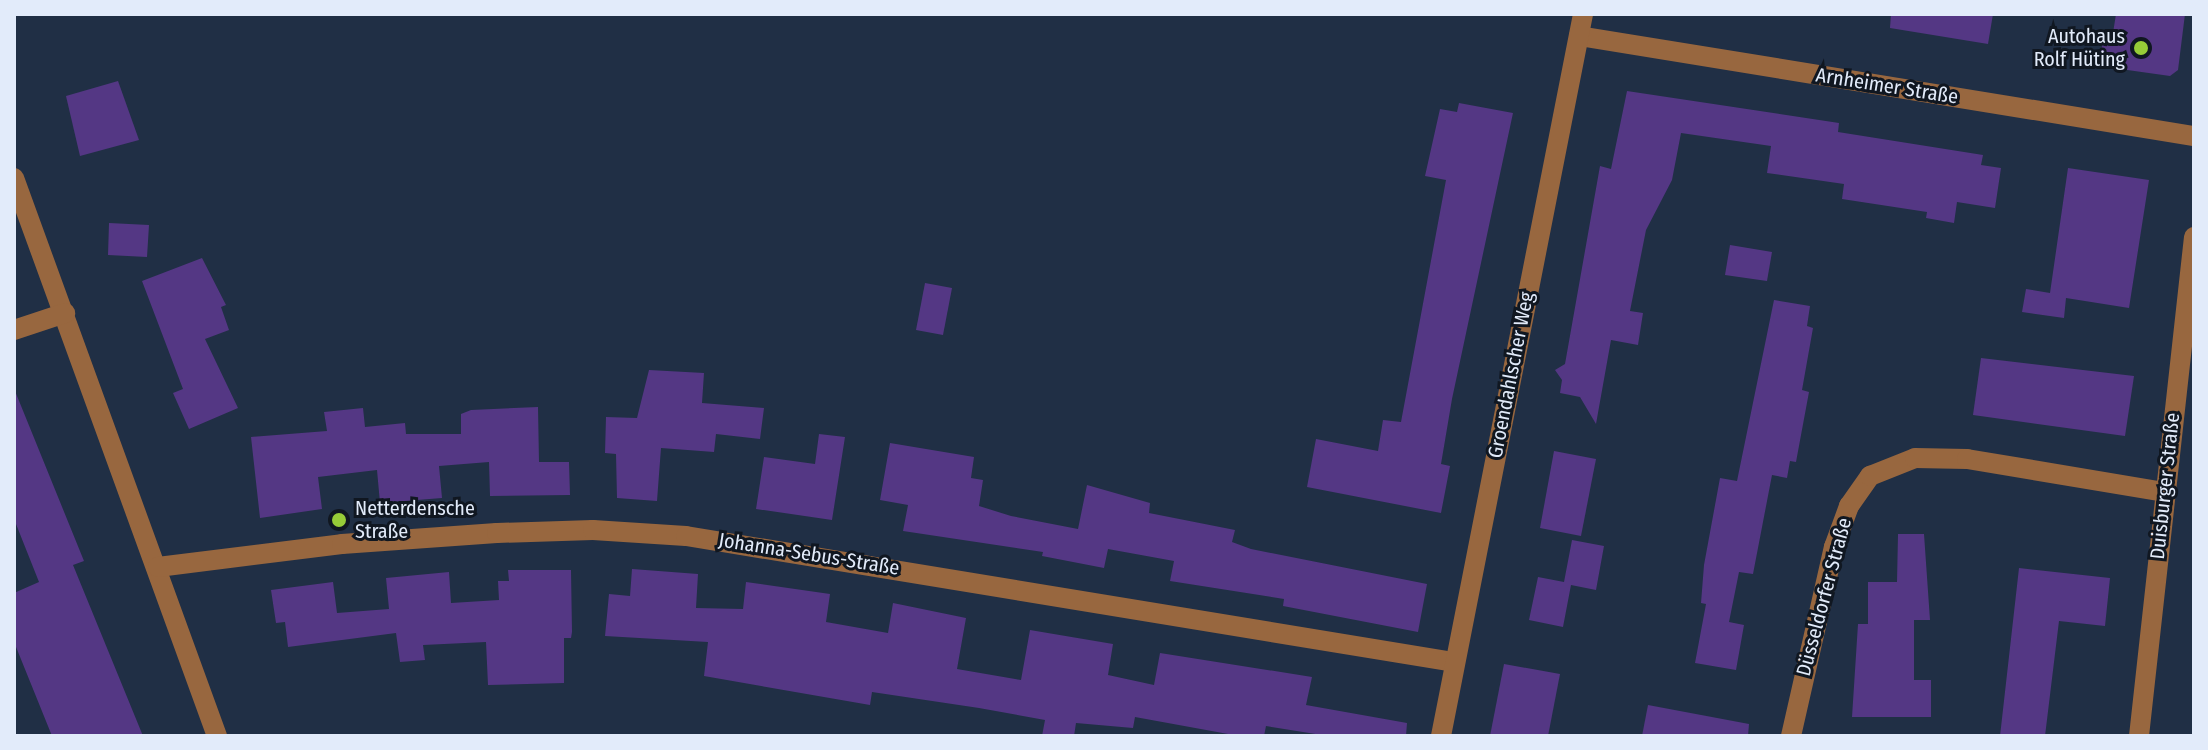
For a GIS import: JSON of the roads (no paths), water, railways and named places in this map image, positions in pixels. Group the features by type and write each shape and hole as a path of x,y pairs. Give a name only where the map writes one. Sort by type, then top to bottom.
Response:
{"street":[{"name":"Groendahlscher Weg","path":"1441,736 1583,14"},
{"name":"Arnheimer Straße","path":"1579,36 2194,136"},
{"path":"14,178 217,736"},
{"name":"Duisburger Straße","path":"2139,736 2194,237"},
{"path":"14,330 65,313"},
{"name":"Düsseldorfer Straße","path":"1791,736 1834,547 1849,506 1870,476 1915,458 1967,459 2164,492"},
{"name":"Johanna-Sebus-Straße","path":"158,567 342,544 497,533 593,530 686,536 1454,662"}],"place":[{"name":"Autohaus Rolf Hüting","path":"2141,48"},
{"name":"Netterdensche Straße","path":"339,520"}]}
